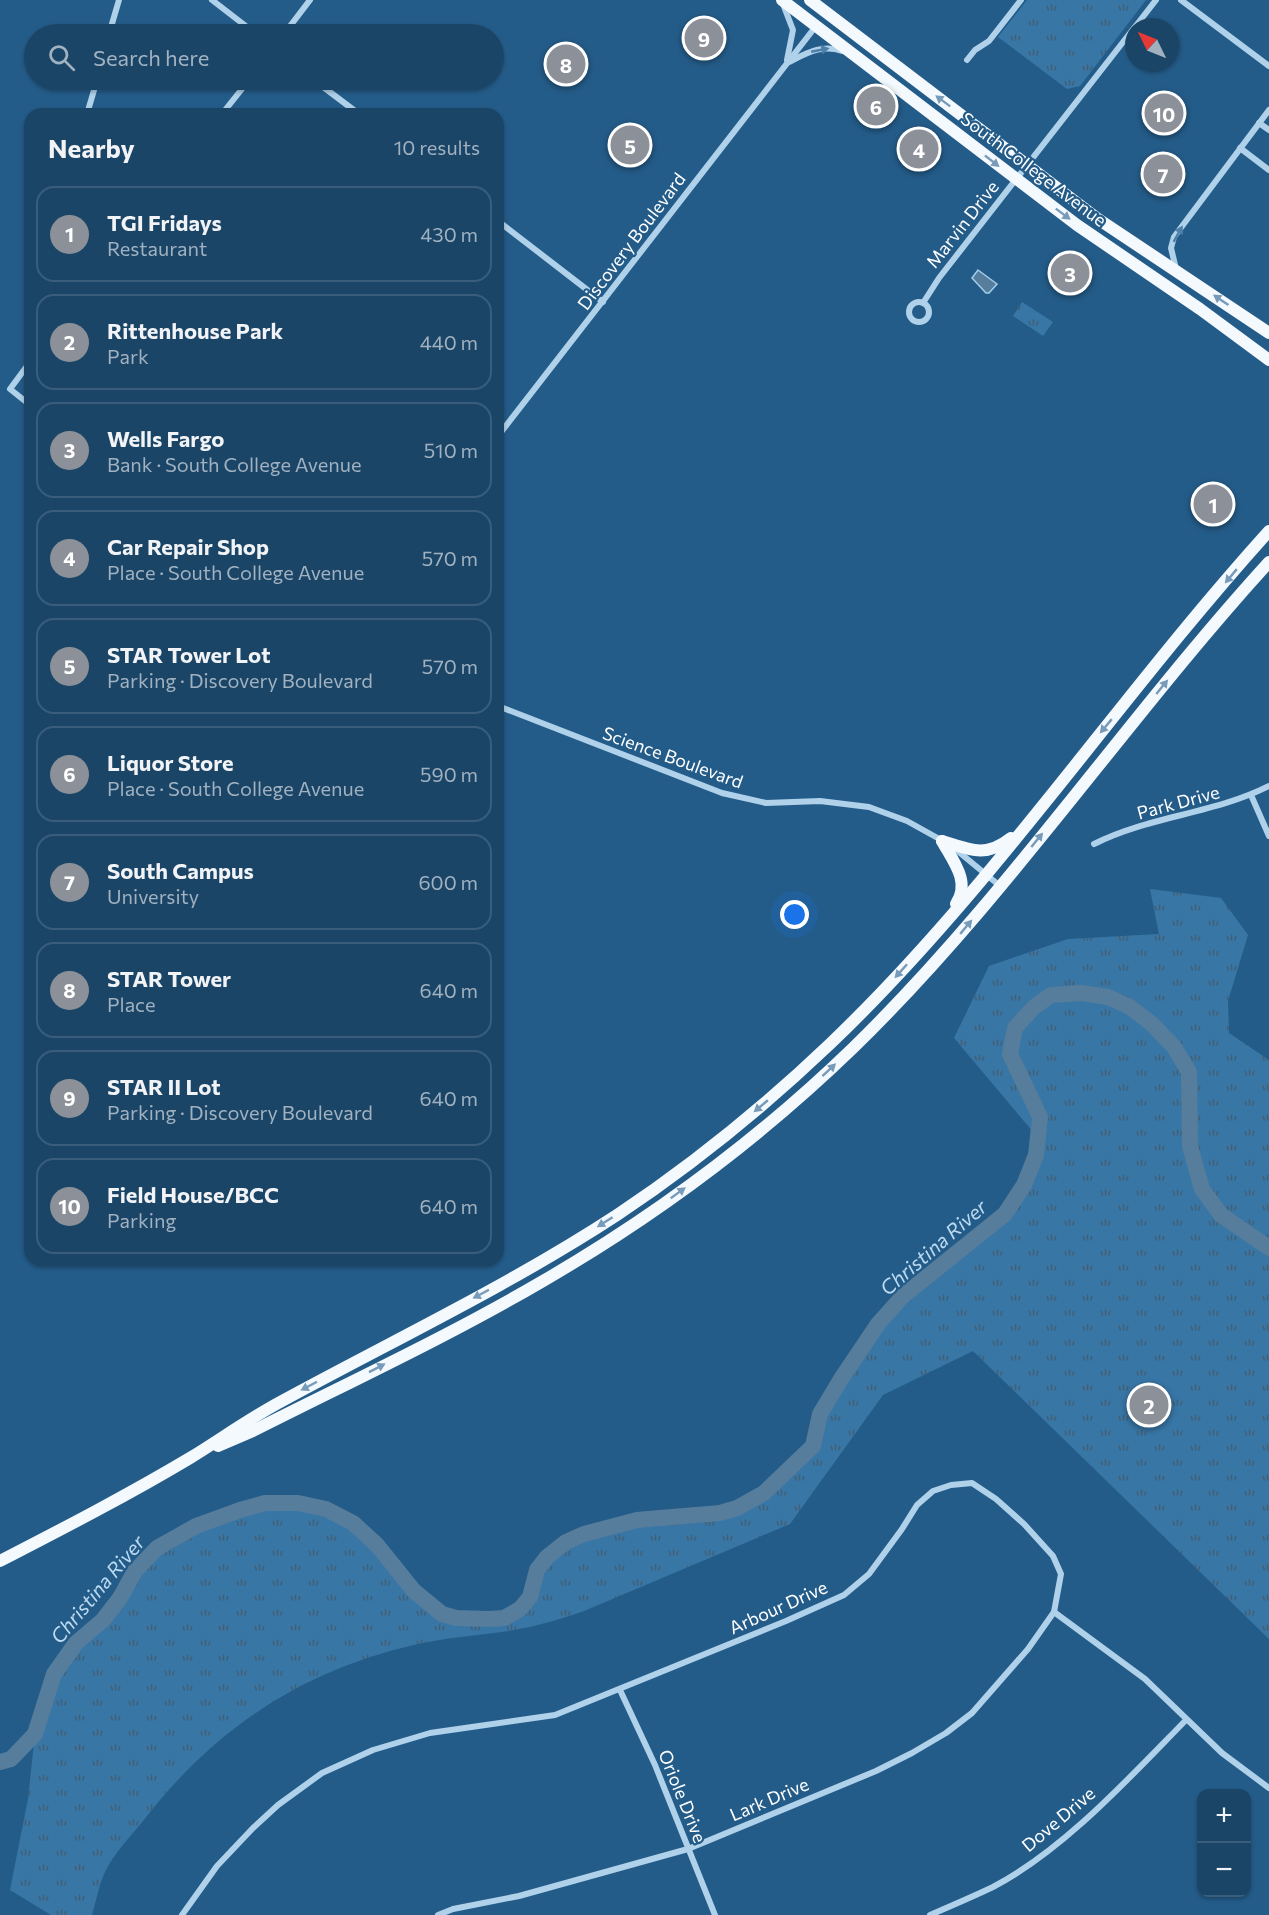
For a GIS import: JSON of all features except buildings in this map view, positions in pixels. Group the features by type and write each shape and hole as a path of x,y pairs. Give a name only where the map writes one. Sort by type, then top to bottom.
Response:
{"main road":[{"name":"South College Avenue","path":"782,0 1084,230 1200,309 1269,360"},
{"name":"South College Avenue","path":"810,0 1105,224 1269,333"},
{"path":"192,1457 247,1420 532,1266 617,1215 667,1180 752,1113 869,1007 941,928 1269,531"},
{"path":"0,1561 192,1457 253,1431 532,1287 583,1257 665,1202 754,1134 846,1055 930,967 1000,886 1207,632 1269,562"},
{"path":"942,841 983,852 1008,841 1029,824"},
{"path":"941,928 961,897 963,884 960,873 942,841"}],"street":[{"path":"112,24 119,0"},
{"path":"212,0 243,24"},
{"path":"292,24 310,0"},
{"name":"Discovery Boulevard","path":"782,0 794,30 786,64"},
{"path":"967,60 975,50 989,41 1021,0"},
{"name":"Marvin Drive","path":"1142,18 1156,0"},
{"path":"1181,0 1269,66"},
{"name":"Discovery Boulevard","path":"504,428 816,26"},
{"name":"Marvin Drive","path":"923,303 939,278 1125,40"},
{"name":"Discovery Boulevard","path":"786,64 819,48 835,48 855,56"},
{"path":"89,108 94,90"},
{"path":"227,108 241,90"},
{"path":"327,90 351,108"},
{"path":"1176,271 1172,248 1174,237 1269,110"},
{"path":"1259,123 1269,130"},
{"path":"1240,147 1269,170"},
{"path":"504,226 603,302"},
{"path":"24,370 10,389 24,400"},
{"name":"Science Boulevard","path":"504,708 722,793 766,803 820,801 869,807 907,821 942,841 1000,886"},
{"name":"Park Drive","path":"1094,844 1121,833 1206,810 1251,795 1269,786"},
{"path":"1251,795 1269,836"},
{"name":"Arbour Drive","path":"182,1915 217,1866 253,1828 278,1805 322,1773 373,1750 430,1733 555,1715 620,1690 844,1595 869,1574 918,1505 933,1491 951,1485 972,1483 996,1499 1024,1524 1053,1556 1060,1574 1054,1612"},
{"path":"1054,1612 1145,1679 1222,1753 1269,1788"},
{"name":"Lark Drive","path":"438,1915 453,1909 519,1896 688,1849 912,1754 946,1733 972,1713 1028,1649 1054,1612"},
{"name":"Oriole Drive","path":"620,1690 655,1766 715,1915"},
{"name":"Dove Drive","path":"930,1915 994,1886 1071,1832 1186,1720"}],"green space":[{"path":"1027,0 1146,0 1132,18 1125,18 1125,27 1080,86 1067,89 998,37"},
{"path":"1022,302 1053,322 1043,336 1013,316"},
{"path":"1150,889 1221,898 1248,935 1228,1001 1229,1033 1269,1060 1269,1639 973,1351 883,1395 790,1524 584,1611 523,1628 439,1640 385,1653 305,1684 269,1705 234,1729 202,1756 122,1845 105,1872 92,1915 51,1915 10,1890 28,1799 35,1734 54,1674 76,1643 103,1620 157,1548 265,1503 353,1523 377,1545 414,1591 442,1614 456,1618 504,1618 526,1603 530,1597 537,1570 547,1557 566,1542 584,1534 637,1520 720,1513 737,1508 774,1485 813,1446 820,1414 878,1324 903,1296 1005,1214 1030,1171 1039,1139 954,1038 989,966 1068,939 1159,934"}],"shaded area":[{"path":"978,270 997,284 989,293 986,293 972,278"}],"waterway":[{"name":"Christina River","path":"0,1762 11,1759 35,1734 54,1674 76,1643 103,1620 120,1598 135,1571 157,1548 196,1526 240,1510 265,1503 298,1503 326,1509 353,1523 377,1545 414,1591 442,1614 456,1618 490,1619 504,1618 520,1609 530,1597 537,1570 547,1557 566,1542 584,1534 637,1520 720,1513 737,1508 764,1493 813,1446 820,1414 878,1324 903,1296 1005,1214 1024,1185 1036,1155 1040,1117 1010,1054 1015,1028 1034,1007 1051,995 1081,993 1108,997 1130,1007 1152,1024 1174,1047 1189,1072 1190,1146 1202,1189 1221,1215 1269,1248"}],"place":[{"name":"STAR II Lot","path":"704,38"},
{"name":"STAR Tower","path":"566,64"},
{"name":"Liquor Store","path":"876,106"},
{"name":"Field House/BCC","path":"1164,113"},
{"name":"STAR Tower Lot","path":"630,145"},
{"name":"Car Repair Shop","path":"919,149"},
{"name":"South Campus","path":"1163,174"},
{"name":"Wells Fargo","path":"1070,273"},
{"name":"TGI Fridays","path":"1213,504"},
{"name":"Rittenhouse Park","path":"1149,1405"}]}
